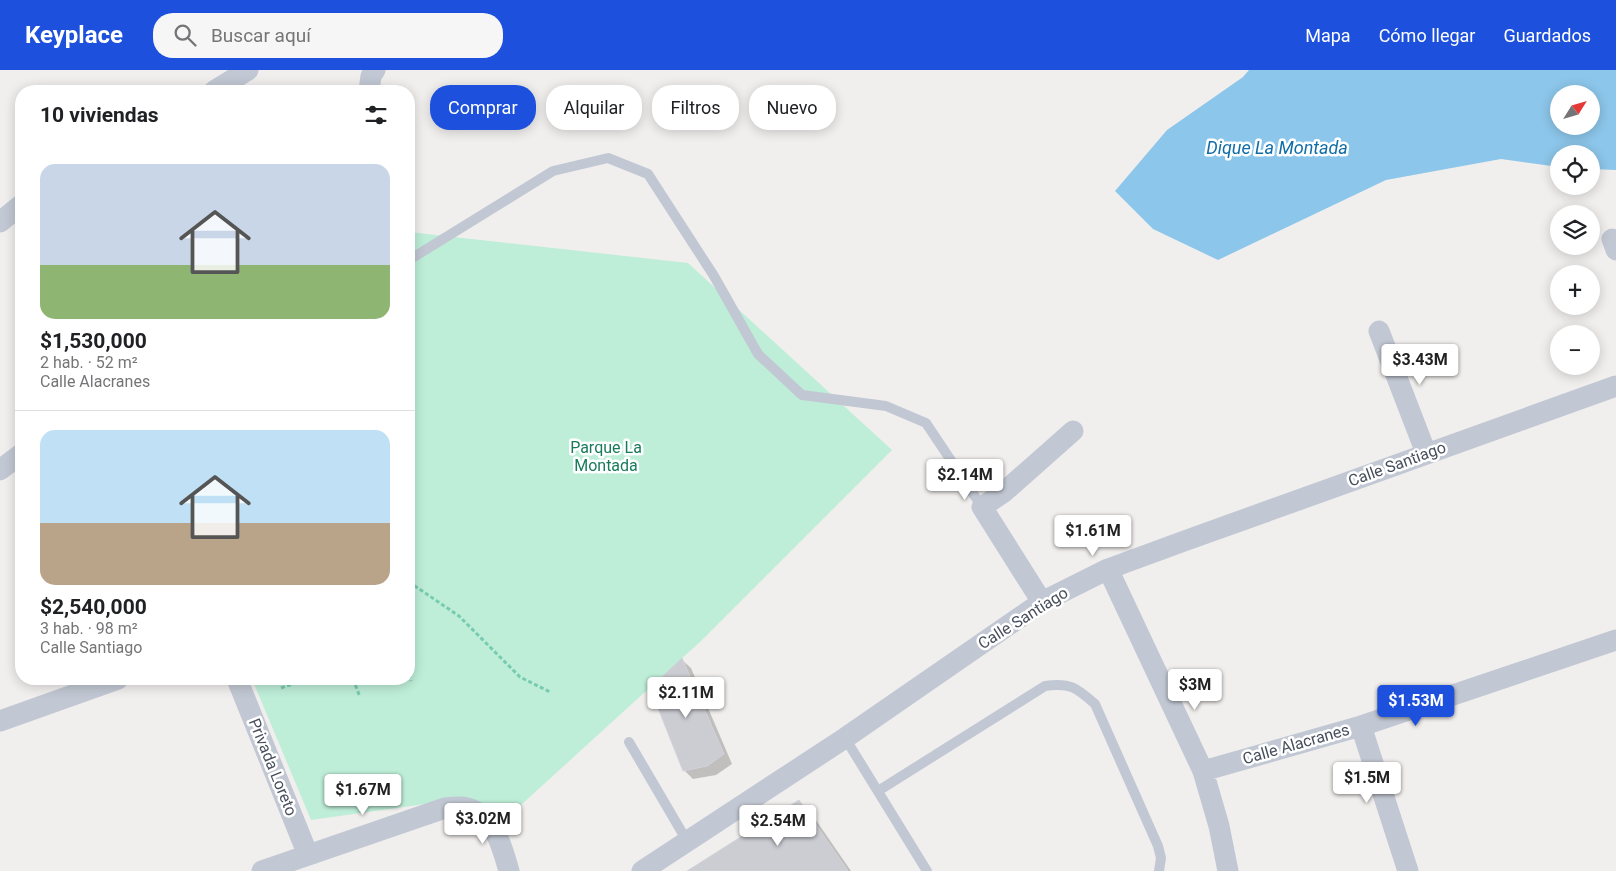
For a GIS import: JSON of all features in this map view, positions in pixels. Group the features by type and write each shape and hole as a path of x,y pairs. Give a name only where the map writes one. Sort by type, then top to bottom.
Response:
{"street":[{"path":"224,85 248,70"},
{"path":"369,85 371,76 375,70"},
{"path":"0,222 15,210"},
{"path":"1379,331 1426,453"},
{"name":"Calle Santiago","path":"642,871 845,738 1042,602 1108,569 1616,386"},
{"path":"1042,602 982,507 1004,492 1073,430"},
{"path":"0,470 15,459"},
{"path":"1108,569 1202,771 1219,826 1228,871"},
{"name":"Calle Alacranes","path":"1202,771 1361,726 1616,640"},
{"path":"0,721 101,685"},
{"name":"Privada Loreto","path":"239,685 308,854"},
{"path":"1361,726 1408,871"},
{"path":"262,871 445,808 460,806 470,808 485,818 499,837 509,871"}],"lane":[{"path":"415,256 553,171 608,158 648,174 714,276 758,354 802,395 886,406 926,423 982,507"},
{"path":"878,791 1045,686 1060,684 1078,689 1095,704 1158,846 1161,858 1159,871"},
{"path":"845,738 927,871"},
{"path":"629,742 687,841"}],"path":[{"path":"415,586 460,616 520,677 550,692"},
{"path":"281,688 290,685"},
{"path":"355,685 360,697"}],"green space":[{"name":"Parque La Montada","path":"415,233 688,263 892,450 701,641 510,815 468,798 311,820 255,685 415,685"}],"water":[{"name":"Dique La Montada","path":"1249,70 1616,70 1616,170 1600,169 1600,145 1550,145 1550,166 1501,159 1386,180 1218,260 1153,229 1115,191 1167,130 1243,77"}],"building":[{"path":"682,658 724,754 707,766 683,771 650,688"},
{"path":"799,800 848,871 687,871"}]}
